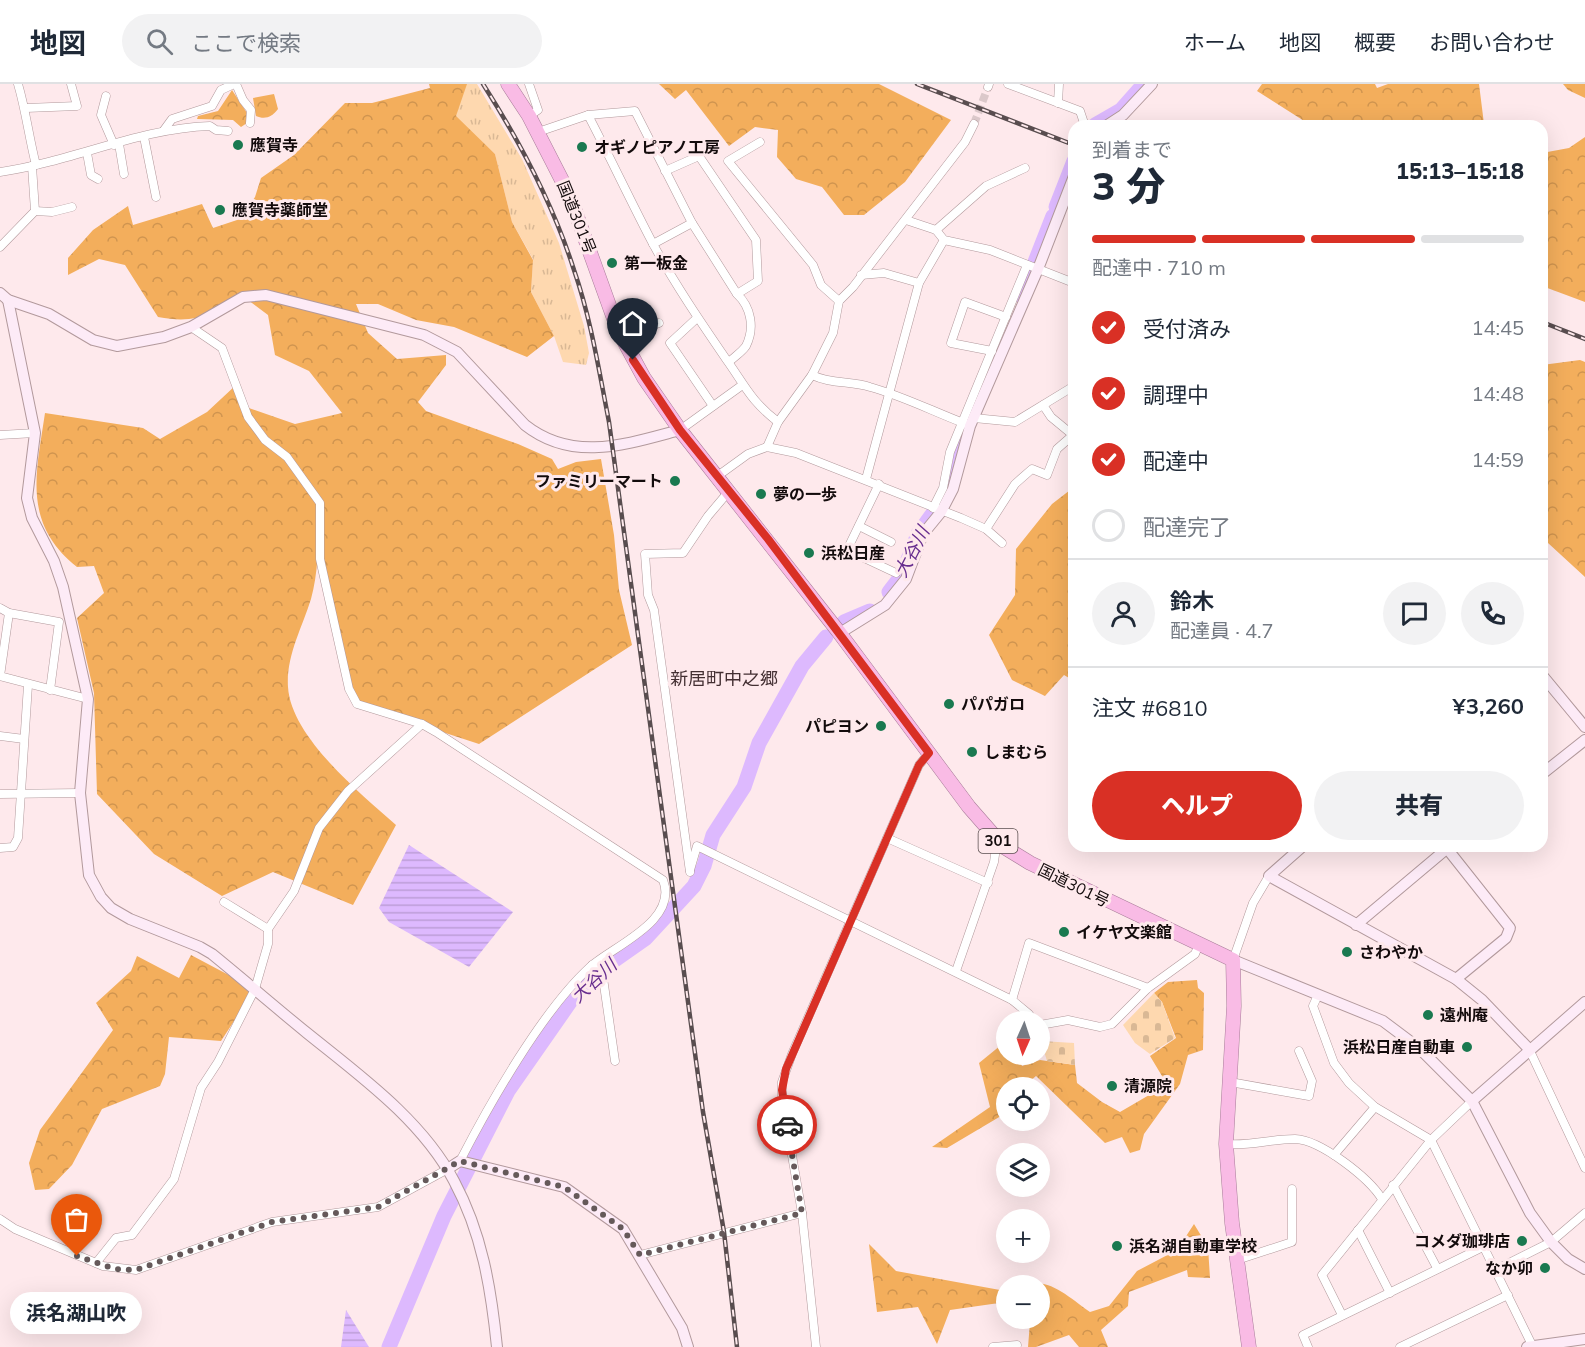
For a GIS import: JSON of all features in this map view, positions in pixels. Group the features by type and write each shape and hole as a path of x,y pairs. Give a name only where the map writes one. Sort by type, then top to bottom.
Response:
{"highway":[{"name":"国道301号","path":"508,84 538,132 573,204 621,337 644,378 680,430 730,490 997,840 1030,863 1233,960"},
{"path":"1233,960 1234,1006 1226,1144 1237,1260 1249,1347"}],"street":[{"path":"0,247 35,211 34,166 26,108 18,84"},
{"path":"26,108 77,106 71,84"},
{"path":"164,130 172,119 212,106 221,90 235,84 251,110 250,123"},
{"path":"529,84 538,110 529,116"},
{"path":"1008,84 1080,111 1083,120"},
{"path":"1058,103 1059,84"},
{"path":"1115,120 1123,115 1152,84"},
{"path":"106,96 101,115 116,145 124,174"},
{"path":"538,132 588,115 634,111 692,223 736,294 747,303 751,316 747,345 729,362"},
{"path":"588,115 653,244 697,318 729,362 741,386 761,408 778,422"},
{"path":"767,447 778,422 812,375 833,333 839,301 906,220 965,142 974,124"},
{"path":"0,172 87,153 164,130 210,126 216,130 228,131"},
{"path":"144,137 156,197"},
{"path":"760,142 728,161 813,265 821,285 839,301"},
{"path":"87,153 91,176 98,179"},
{"path":"665,171 699,156 753,234 759,250 758,281 736,294"},
{"path":"936,230 986,186 1025,168"},
{"path":"969,422 1068,189"},
{"path":"35,211 52,212 72,207"},
{"path":"906,220 936,230 944,240 990,250 1068,281"},
{"path":"653,244 692,223"},
{"path":"866,479 919,283 944,240"},
{"path":"836,629 885,605 906,579 923,534 936,510 953,489 969,422 992,351 1006,317 1033,267"},
{"path":"861,275 884,273 919,283"},
{"path":"4,297 49,314 93,340 117,346 140,344 191,327 243,297 266,295 424,335 458,352 525,425 537,434 563,446 577,448 629,443 680,430 741,386"},
{"path":"4,297 35,433 27,498 32,518 54,561 63,587 87,699 80,793 89,875 101,897 111,908 130,919 200,947 255,988 369,1084 413,1126 446,1170 463,1200 480,1244 491,1288 497,1347"},
{"path":"992,351 951,343 965,302 1006,317"},
{"path":"697,318 670,343 713,406"},
{"path":"621,337 659,323"},
{"path":"0,1219 15,1229 96,1263 115,1269 136,1270 272,1222 378,1207 460,1161 476,1131 566,992 592,965 634,939 665,904 666,888 663,880 422,724 357,704 349,689 320,560 320,503 287,457 265,440 248,417 222,348 191,327"},
{"path":"812,375 824,381 848,381 890,393 969,422 1015,422 1068,390"},
{"path":"1043,405 1051,417 1068,432"},
{"path":"0,435 35,433"},
{"path":"986,529 1015,484 1032,469 1047,475 1057,449 1068,440"},
{"path":"718,476 748,454 767,447 796,453 879,484 936,510 986,529 1002,543"},
{"path":"879,484 847,550 896,573"},
{"path":"730,490 708,516 683,553 645,554 648,595 654,610 690,872 697,846 716,858 956,971 1012,1000 1024,1011"},
{"path":"859,526 891,542"},
{"path":"0,608 9,613 59,622 50,690"},
{"path":"9,613 0,676 87,699"},
{"path":"1548,682 1585,727"},
{"path":"0,848 13,847 17,843 28,685"},
{"path":"96,1263 116,1238 132,1235 174,1179 201,1088 218,1062 255,988 268,944 268,929 294,891 319,828 348,791 422,724"},
{"path":"0,736 24,740"},
{"path":"1548,769 1585,740"},
{"path":"816,1347 802,1213 782,1098 782,1082 919,765 929,753"},
{"path":"0,794 80,793"},
{"path":"887,838 988,883"},
{"path":"956,971 988,883 997,840"},
{"path":"1296,852 1269,876 1252,903 1233,960 1390,1026 1419,1048 1472,1101 1530,1213 1551,1242 1568,1259 1585,1269"},
{"path":"1356,924 1441,852"},
{"path":"1451,852 1510,928 1506,938 1456,979"},
{"path":"1269,876 1456,979 1482,1000 1529,1049 1581,1153 1585,1168"},
{"path":"224,902 268,929"},
{"path":"1012,1000 1029,943 1148,988"},
{"path":"1050,1023 1068,1020 1100,1027 1112,1024 1148,988 1195,954 1199,944"},
{"path":"592,965 603,978 615,1061"},
{"path":"1318,994 1313,1006 1334,1063 1349,1083 1376,1107 1431,1140 1531,1346 1585,1339"},
{"path":"1342,1315 1322,1275 1431,1140 1529,1049 1585,1002"},
{"path":"1230,1082 1309,1096 1312,1081 1299,1051"},
{"path":"1334,1155 1376,1107"},
{"path":"1226,1144 1250,1145 1298,1139 1334,1155 1376,1189 1382,1199"},
{"path":"460,1161 564,1187 623,1229 682,1328 688,1347"},
{"path":"1393,1185 1437,1268"},
{"path":"1237,1260 1292,1242 1292,1189"},
{"path":"640,1255 802,1213"},
{"path":"1495,1269 1551,1242 1585,1213"},
{"path":"1358,1230 1390,1293"},
{"path":"1308,1347 1303,1335 1483,1247"},
{"path":"1400,1347 1508,1295"},
{"path":"993,1347 1017,1345"}],"green space":[{"path":"429,84 467,84 456,116 495,154 512,222 533,260 531,292 554,336 527,357 454,327 416,320 378,304 356,304 368,333 397,359 446,355 446,365 418,402 426,411 518,444 552,459 558,469 576,462 601,459 614,535 619,590 632,645 479,744 357,704 326,591 320,522 313,590 289,664 288,687 292,706 301,725 330,763 396,825 353,905 273,872 222,896 154,854 97,794 94,693 77,618 104,593 94,566 77,567 59,550 40,515 37,477 45,413 143,428 160,439 207,412 236,385 246,407 295,424 342,413 309,371 275,355 268,315 244,297 203,316 183,319 158,317 125,265 99,259 68,275 68,258 93,230 128,206 133,225 202,204 213,228 240,219 255,197 261,178 294,155 345,103 372,103 430,88"},
{"path":"466,84 477,84 522,159 559,243 584,326 589,353 586,365 563,362 554,336 531,292 533,259 512,222 495,154 452,115"},
{"path":"659,84 879,84 951,120 905,182 864,215 844,215 822,187 796,179 777,157 778,130 755,127 729,146 686,90 675,99"},
{"path":"1262,84 1375,84 1377,88 1388,84 1479,84 1484,120 1303,120 1257,91"},
{"path":"1563,84 1585,84 1585,98 1568,90"},
{"path":"232,90 247,113 247,123 241,127 233,120 197,119 198,116 218,111"},
{"path":"274,94 278,109 268,117 256,116 253,98"},
{"path":"1585,137 1585,302 1548,288 1548,152 1569,148"},
{"path":"1580,360 1585,362 1585,577 1548,543 1548,364"},
{"path":"1068,492 1068,677 1064,675 1045,696 1012,680 989,635 1015,595 1016,549 1052,504"},
{"path":"191,955 255,989 221,1041 169,1037 165,1074 160,1086 102,1109 72,1165 49,1189 35,1190 29,1163 40,1130 113,1030 96,1003 131,971 137,956 179,978"},
{"path":"1197,980 1198,988 1204,993 1203,1050 1188,1055 1180,1084 1144,1134 1140,1150 1130,1153 1122,1137 1105,1143 1050,1090 1050,1077 1036,1076 996,1077 996,1119 947,1148 932,1147 990,1107 979,1063 996,1049 996,1065 1050,1065 1050,1061 1075,1065 1077,1083 1120,1112 1156,1091 1165,1081 1150,1056 1176,1038 1162,1002 1154,993 1168,982"},
{"path":"1154,993 1162,1002 1175,1038 1150,1054 1135,1043 1123,1025"},
{"path":"1050,1042 1074,1043 1075,1065 1050,1061"},
{"path":"1194,1224 1208,1247 1210,1278 1188,1277 1187,1270 1129,1292 1128,1306 1101,1330 1108,1347 1079,1347 1069,1335 1036,1347 1028,1347 1029,1329 1050,1329 1050,1286 1064,1293 1090,1312 1109,1306 1137,1271 1177,1250"},
{"path":"869,1244 896,1271 996,1289 996,1303 950,1310 937,1344 918,1307 877,1312"}],"shaded area":[{"path":"409,845 513,912 469,967 389,922 379,908"},
{"path":"346,1310 369,1347 341,1347"}],"waterway":[{"name":"大谷川","path":"1104,120 1121,110 1144,84"},
{"name":"大谷川","path":"1056,207 1068,176"},
{"name":"大谷川","path":"1035,262 1053,216"},
{"name":"大谷川","path":"1021,296 1032,268"},
{"name":"大谷川","path":"889,592 902,575 918,534 944,498 957,445 966,426"},
{"name":"大谷川","path":"844,622 870,611"},
{"name":"大谷川","path":"389,1347 444,1216 508,1091 577,992 599,971 646,938 694,886 704,866 713,835 744,787 759,743 802,666 826,637"}],"tunnel":[{"path":"974,124 988,87"}],"railway":[{"path":"483,84 523,151 566,245 590,326 598,364 609,422 703,1112 724,1232 737,1347"},
{"path":"917,84 1068,143"},
{"path":"1548,324 1585,339"}],"way so far":[{"path":"77,1256 115,1269 136,1270 272,1222 378,1207 460,1161 564,1187 623,1229 640,1255 671,1245 802,1213 787,1125"}],"place":[{"name":"應賀寺","path":"238,145"},
{"name":"オギノピアノ工房","path":"582,147"},
{"name":"應賀寺薬師堂","path":"220,210"},
{"name":"第一板金","path":"612,263"},
{"name":"ファミリーマート","path":"675,481"},
{"name":"夢の一歩","path":"761,494"},
{"name":"浜松日産","path":"809,553"},
{"name":"パパガロ","path":"949,704"},
{"name":"パピヨン","path":"881,726"},
{"name":"しまむら","path":"972,752"},
{"name":"イケヤ文楽館","path":"1064,932"},
{"name":"さわやか","path":"1347,952"},
{"name":"遠州庵","path":"1428,1015"},
{"name":"浜松日産自動車","path":"1467,1047"},
{"name":"清源院","path":"1112,1086"},
{"name":"コメダ珈琲店","path":"1522,1241"},
{"name":"浜名湖自動車学校","path":"1117,1246"},
{"name":"浜名湖山吹","path":"77,1256"},
{"name":"なか卯","path":"1545,1268"}],"district":[{"name":"新居町中之郷","path":"724,679"}],"route":[{"path":"633,360 680,430 768,539 929,753 919,765 786,1069 782,1082 782,1098 787,1125"}]}
